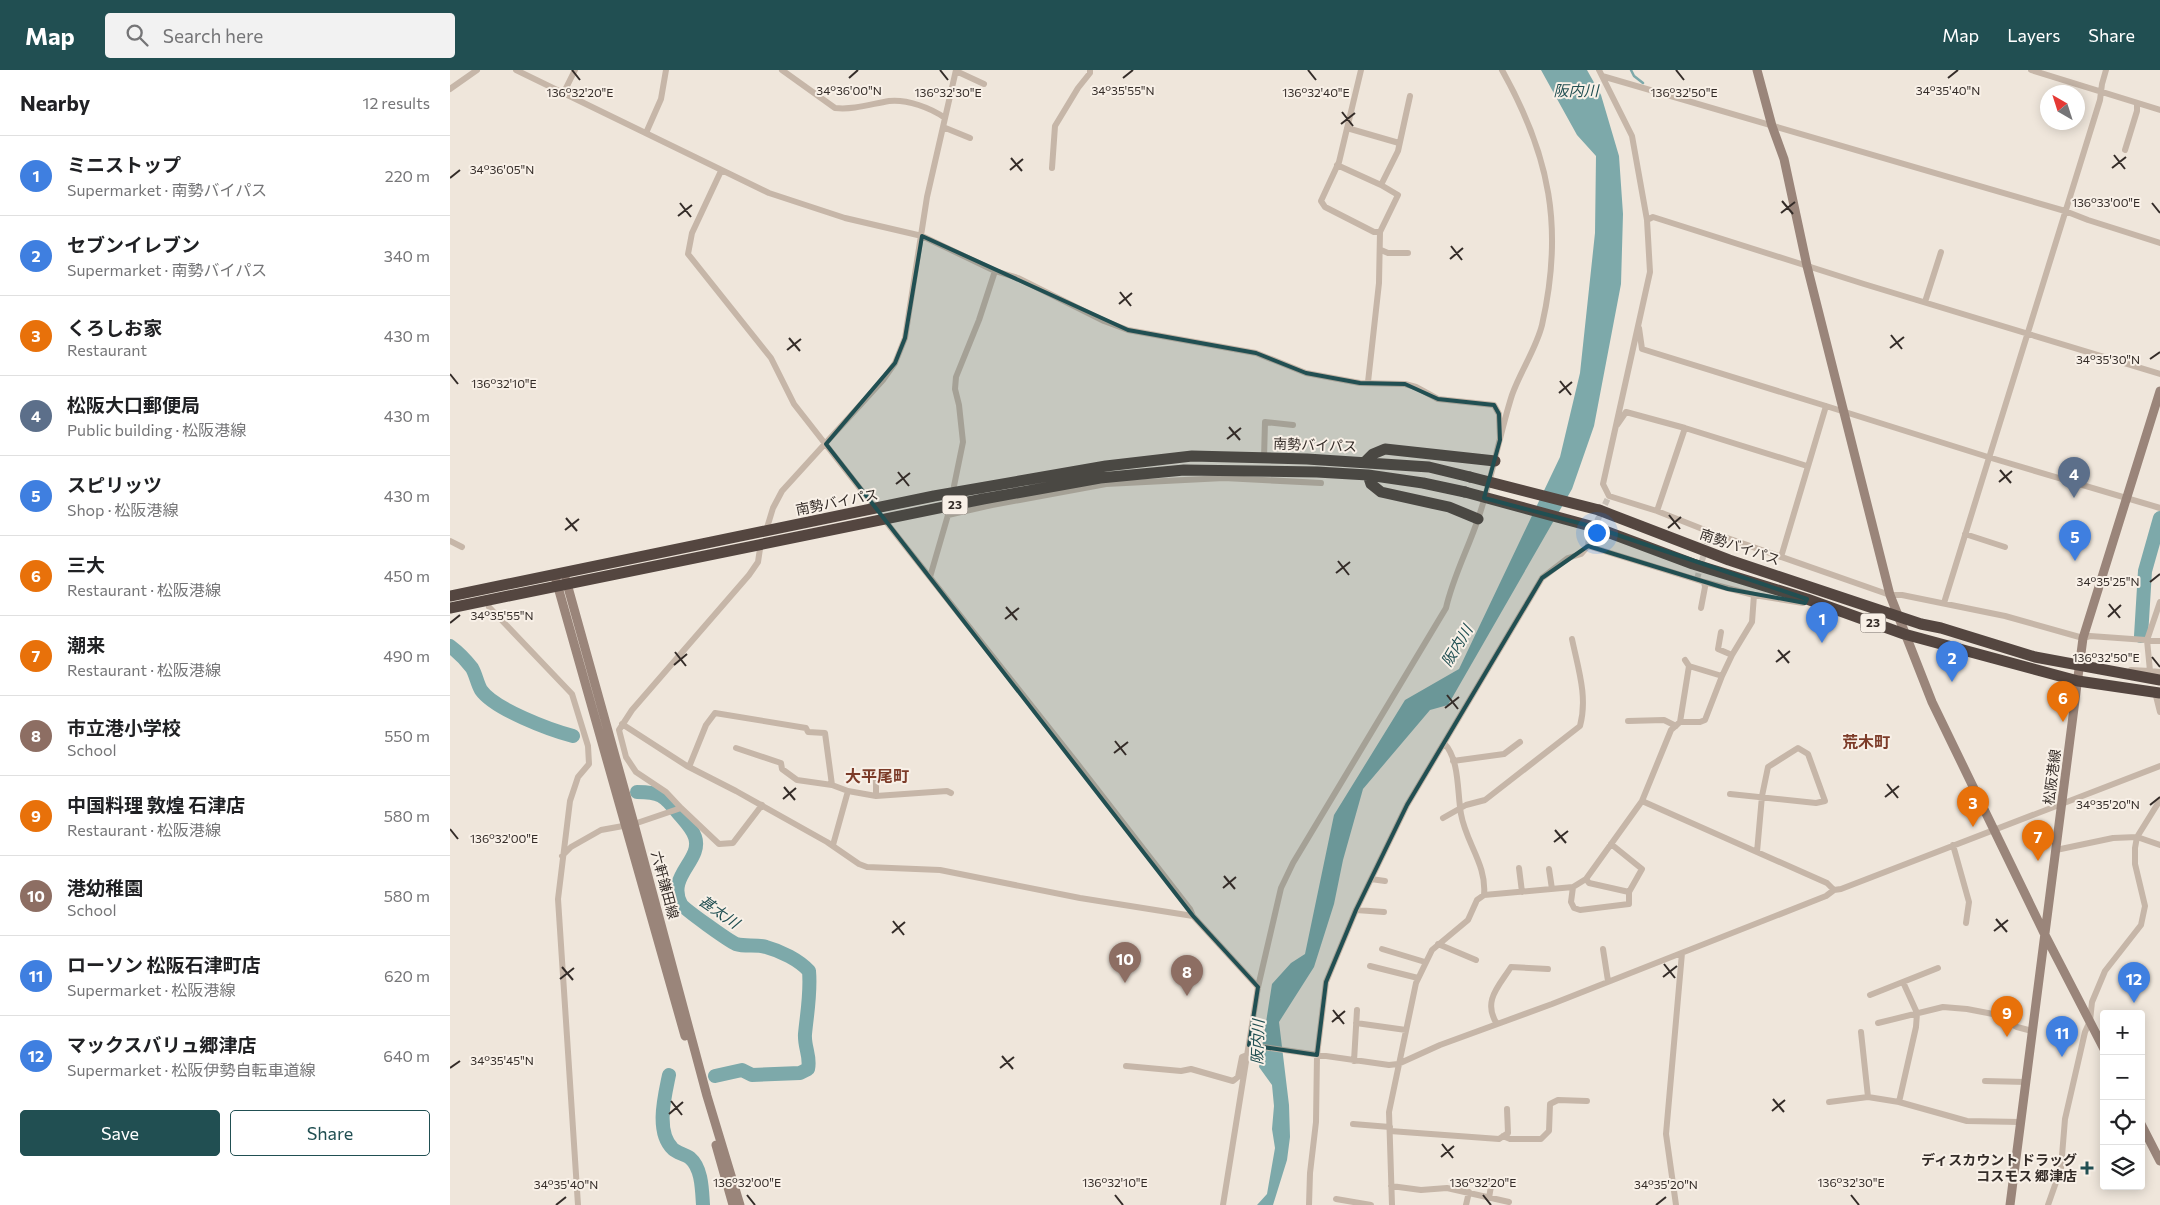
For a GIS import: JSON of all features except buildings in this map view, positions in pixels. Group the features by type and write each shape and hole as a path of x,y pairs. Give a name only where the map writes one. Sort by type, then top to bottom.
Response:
{"highway":[{"path":"1365,462 1373,454 1386,449 1495,461"},
{"name":"南勢バイパス","path":"450,608 561,579 766,531 876,510 934,496 1106,466 1192,456 1365,462 1429,467 1599,510 1729,560 1921,624 1941,628 2035,657 2122,675 2160,680"},
{"name":"南勢バイパス","path":"450,596 561,579 760,544 1100,478 1184,470 1318,472 1368,475 1423,483 1465,492 1594,527 1693,564 1807,599 1904,634 2078,681 2158,692"},
{"path":"1368,475 1371,484 1380,492 1448,507 1478,519"}],"main road":[{"path":"1757,70 1772,126 1784,159 1807,266 1890,595 1932,702 2044,933 2100,1041"},
{"name":"松阪港線","path":"2010,1205 2083,638 2160,391"},
{"name":"六軒鎌田線","path":"561,579 707,1096 740,1205"},
{"name":"六軒鎌田線","path":"630,824 733,1205"},
{"path":"2145,1132 2160,1161"}],"street":[{"path":"450,89 477,70"},
{"path":"516,70 769,194 845,218 922,236 995,271 1018,278 1104,321 1128,330 1256,353 1306,373 1360,383 1405,384 1416,387 1438,399 1494,405 1499,414 1500,440"},
{"path":"563,94 575,70"},
{"path":"646,133 661,99 666,70"},
{"path":"782,70 835,108 845,109 903,100 938,113 945,118"},
{"path":"762,805 733,843 720,844 680,809 666,792 636,772 626,758 619,730 632,710 749,575 758,562 760,544 773,508 782,491 883,380 895,363 905,338 927,197 956,70 984,84"},
{"path":"1052,168 1055,126 1078,88 1090,74 1090,70"},
{"path":"1360,70 1337,165 1321,201 1325,207 1374,232 1380,232"},
{"path":"1222,1205 1247,1055 1251,1046 1258,987 1281,888 1293,862 1446,608 1451,585 1478,519 1513,395 1541,327 1552,246 1551,208 1543,166 1526,120 1502,70"},
{"path":"2030,70 2160,110"},
{"path":"1944,603 2066,210 2106,70"},
{"path":"1600,73 1772,126 2066,210 2088,220 2160,243"},
{"path":"1600,73 1632,136 1647,220 1650,272 1603,484 1609,496 1657,511 1890,595 1902,595 2004,616 2083,638 2090,636 2160,641"},
{"path":"1381,185 1399,143 1410,96"},
{"path":"2125,150 2138,111 2137,103"},
{"path":"943,128 970,138"},
{"path":"1347,128 1399,143"},
{"path":"1337,165 1398,195 1380,232 1381,250 1368,382"},
{"path":"721,171 692,233 688,254 771,358 794,404 876,510 1080,767 1190,909 1193,916 1258,987"},
{"path":"1647,220 1653,217 2160,374"},
{"path":"1381,250 1388,253 1408,253"},
{"path":"1925,302 1941,252"},
{"path":"954,486 963,442 959,405 955,389 956,377 979,320 995,271"},
{"path":"1638,324 1642,349 1988,457 2159,507"},
{"path":"1781,557 1826,406"},
{"path":"1614,428 1626,412 1685,428 1807,466"},
{"path":"1264,458 1265,422 1294,425"},
{"path":"1657,511 1685,428"},
{"path":"930,577 948,515 1106,484 1224,478 1321,483"},
{"path":"1965,534 2005,547"},
{"path":"450,541 462,547"},
{"path":"1309,1205 1310,1173 1316,1122 1315,1055 1326,982 1356,910 1407,805 1542,578 1568,558 1581,554 1588,546 1704,582 1754,595 1805,603 1807,599"},
{"path":"1701,608 1705,587 1704,582"},
{"path":"1628,721 1664,720 1678,724 1705,720 1732,655 1752,622 1754,595"},
{"path":"2150,671 2147,640 2160,602"},
{"path":"489,607 572,694 588,746 588,764 578,777 570,801 558,899 559,941 578,1205"},
{"path":"1721,632 1718,649 1732,655"},
{"path":"1443,818 1466,805 1485,800 1580,726 1584,714 1582,681 1572,639"},
{"path":"1685,660 1689,666 1722,676"},
{"path":"1392,1205 1389,1112 1418,978 1425,962 1438,944 1468,920 1477,900 1484,895 1572,887 1586,879 1642,801 1671,730 1678,724 1689,666"},
{"path":"2122,675 2123,669 2160,672"},
{"path":"2158,692 2160,712"},
{"path":"689,768 706,725 715,713 806,728 808,732 825,733 832,785"},
{"path":"622,724 689,768 762,805 833,845 849,858 867,867 940,870 1080,898 1193,916"},
{"path":"1453,761 1504,754 1520,742"},
{"path":"1444,744 1449,749 1453,761 1460,810 1472,850 1484,877 1484,895"},
{"path":"736,748 781,763 782,769 797,780 832,785 848,791 876,796 947,791 951,793"},
{"path":"1730,794 1762,796 1816,803 1826,801 1808,754 1798,748 1768,767 1762,796 1757,852"},
{"path":"1251,1046 1389,1066 1398,1064 1826,896 1834,890 1841,890 2063,802 2160,766"},
{"path":"876,772 876,796"},
{"path":"833,845 848,791"},
{"path":"2048,1205 2061,1168 2065,1119 2085,1032 2090,1021 2092,1002 2105,971 2141,925 2144,906 2135,864 2137,837 2160,800"},
{"path":"1642,801 1827,883 1834,890"},
{"path":"562,856 571,847 601,830 630,824 680,809"},
{"path":"2056,850 2113,838 2137,837 2160,845"},
{"path":"1572,887 1574,908 1580,910 1629,904 1629,892 1642,869 1611,844"},
{"path":"1953,845 1969,902 1966,923"},
{"path":"1519,868 1522,892"},
{"path":"1549,869 1552,889"},
{"path":"1372,879 1385,881"},
{"path":"1586,879 1589,883 1629,892"},
{"path":"1356,910 1384,912"},
{"path":"1438,944 1476,960"},
{"path":"1382,949 1425,962"},
{"path":"1603,949 1608,981"},
{"path":"1676,1205 1666,1134 1682,953"},
{"path":"1370,966 1418,978"},
{"path":"1497,1024 1492,1016 1490,1001 1511,967 1548,969"},
{"path":"1870,995 1938,968"},
{"path":"1899,1102 1916,1027 1917,1013 1903,982"},
{"path":"1878,1023 1943,1007 1993,1014 2017,1027 2032,1031"},
{"path":"1354,1061 1357,1010"},
{"path":"1356,1023 1406,1030"},
{"path":"1861,1032 1868,1097"},
{"path":"1126,1066 1181,1071 1191,1070 1233,1081 1238,1077 1242,1057 1247,1055"},
{"path":"1984,1081 2026,1082"},
{"path":"1829,1102 1868,1097 1899,1102 1967,1121 2020,1122"},
{"path":"1503,1136 1510,1139 1541,1139 1549,1131 1550,1104 1558,1100 1588,1101"},
{"path":"1353,1124 1499,1139 1508,1133 1507,1109"},
{"path":"1489,1198 1492,1180"},
{"path":"1392,1186 1421,1190 1447,1188 1509,1202"},
{"path":"1466,1205 1469,1192"},
{"path":"1336,1199 1371,1205"}],"highlighted area":[{"path":"922,236 1128,330 1256,353 1306,373 1360,383 1405,384 1438,399 1494,405 1499,414 1500,440 1484,498 1594,527 1807,599 1805,603 1728,589 1588,546 1542,578 1407,805 1356,910 1326,982 1317,1055 1249,1045 1258,987 1193,916 826,444 895,363 905,338"}],"water":[{"name":"阪内川","path":"1541,70 1587,70 1601,95 1619,156 1623,214 1621,284 1594,426 1572,489 1448,705 1430,710 1363,789 1343,860 1334,904 1314,967 1279,1022 1289,1105 1290,1137 1287,1160 1273,1205 1257,1205 1267,1194 1275,1148 1272,1129 1274,1106 1272,1085 1259,1067 1272,984 1291,963 1305,954 1334,815 1405,700 1459,669 1560,457 1580,373 1595,233 1596,156 1577,135"}],"waterway":[{"path":"1631,70 1634,76 1643,83"},
{"path":"2141,636 2145,571 2160,518"},
{"name":"甚太川","path":"450,646 472,668 481,690 488,697 523,718 573,736"},
{"name":"甚太川","path":"637,792 656,794 665,798 688,824 695,837 694,853 678,885 681,904 707,925 736,944 762,946 778,951 789,956 809,971 809,995 805,1034 809,1060 808,1069 800,1073 752,1075 742,1070 715,1076"},
{"name":"甚太川","path":"669,1075 663,1113 664,1133 667,1142 673,1149 686,1155 697,1167 701,1180 703,1205"}],"tunnel":[{"path":"1588,546 1589,538 1609,496"},
{"path":"1697,579 1710,532"}],"place":[{"name":"松阪大口郵便局","path":"2074,498"},
{"name":"スピリッツ","path":"2075,561"},
{"name":"ミニストップ","path":"1822,643"},
{"name":"セブンイレブン","path":"1952,682"},
{"name":"三大","path":"2063,722"},
{"name":"くろしお家","path":"1973,827"},
{"name":"潮来","path":"2038,861"},
{"name":"港幼稚園","path":"1125,983"},
{"name":"市立港小学校","path":"1187,996"},
{"name":"マックスバリュ郷津店","path":"2134,1003"},
{"name":"中国料理 敦煌 石津店","path":"2007,1037"},
{"name":"ローソン 松阪石津町店","path":"2062,1057"},
{"name":"ディスカウント ドラッグ コスモス 郷津店","path":"2087,1168"}],"district":[{"name":"荒木町","path":"1866,742"},
{"name":"大平尾町","path":"877,776"}]}
